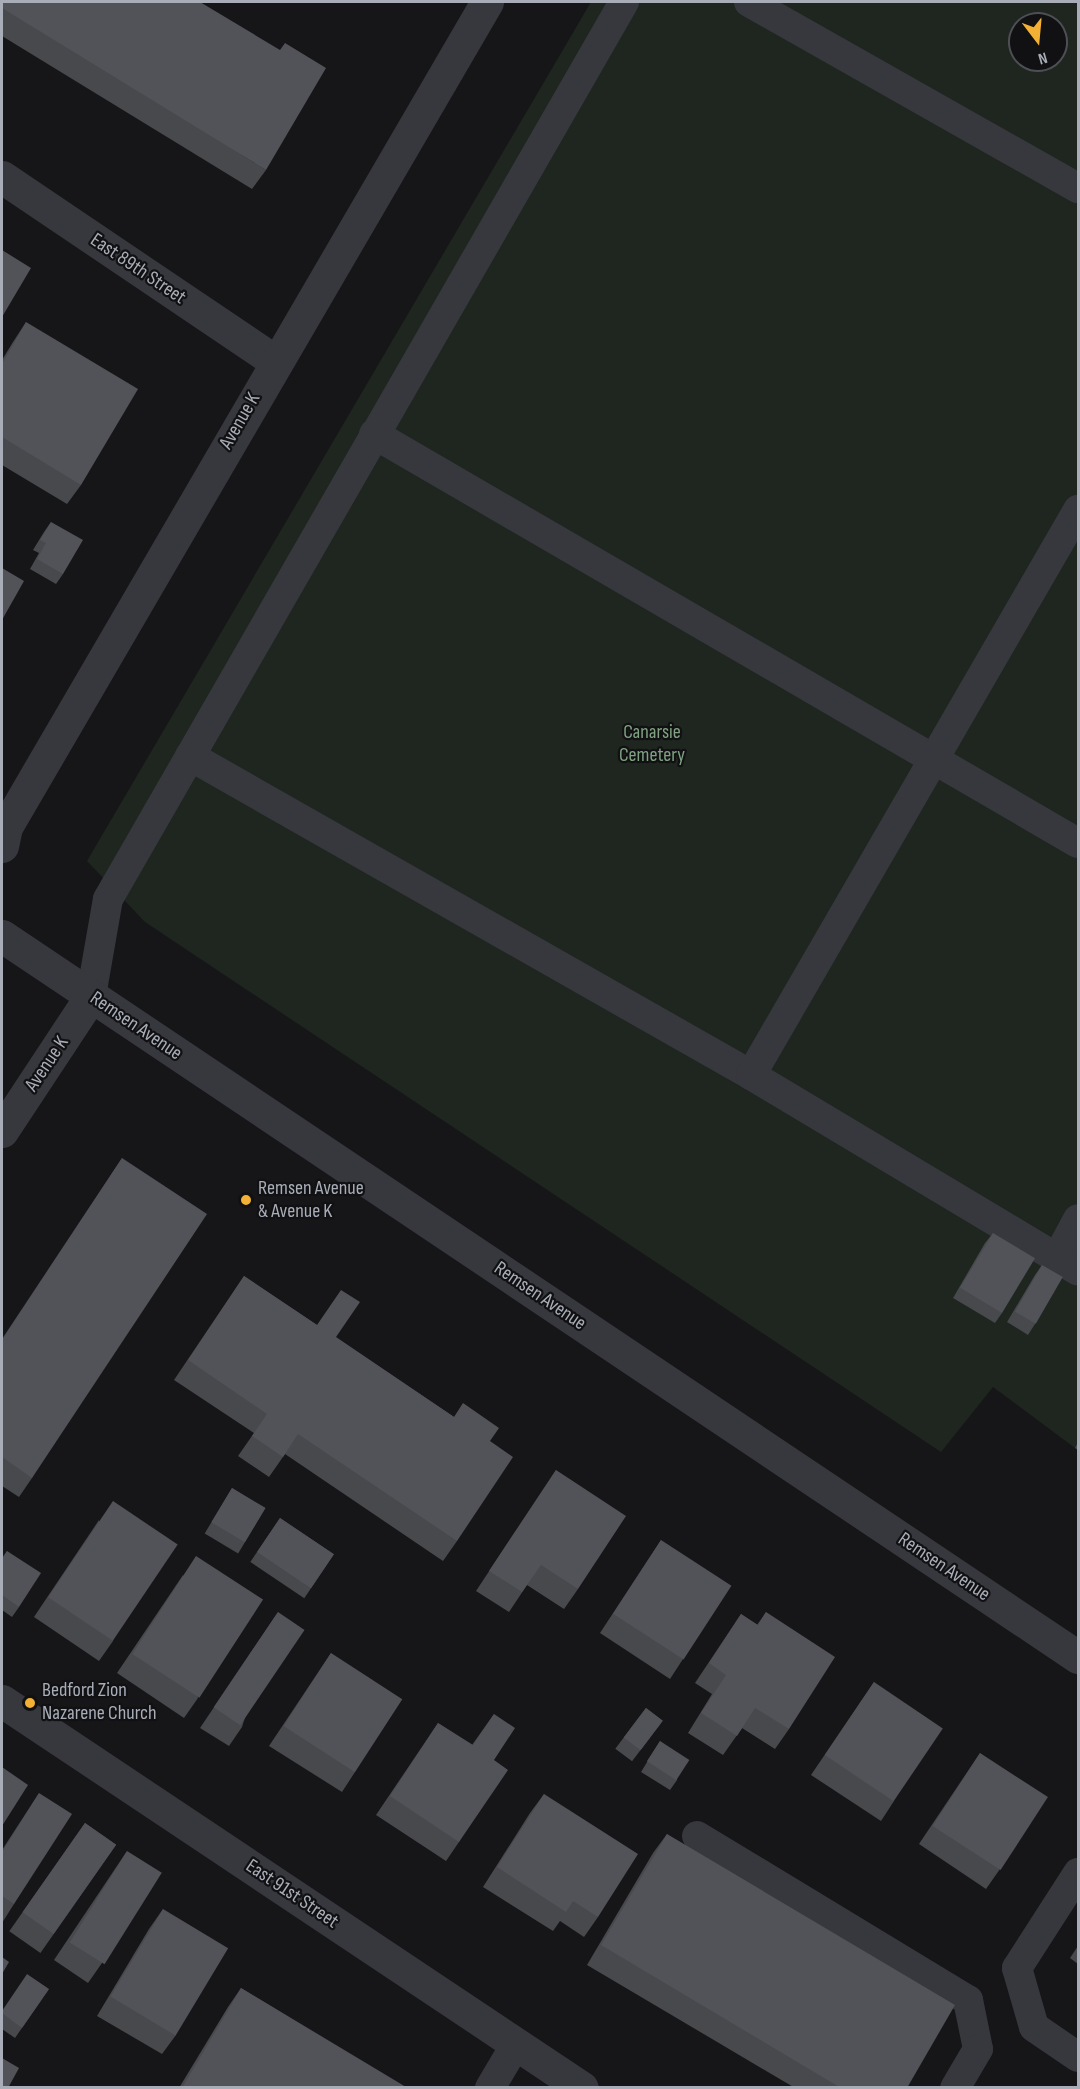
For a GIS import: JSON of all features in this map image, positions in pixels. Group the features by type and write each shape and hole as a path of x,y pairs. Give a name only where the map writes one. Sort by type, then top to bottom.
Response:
{"street":[{"name":"Avenue K","path":"2,846 6,827 275,361 487,2"},
{"name":"East 89th Street","path":"2,177 275,361"},
{"name":"Remsen Avenue","path":"2,936 1078,1657"},
{"name":"Avenue K","path":"2,1131 91,996"},
{"name":"East 91st Street","path":"2,1701 582,2088"}],"lane":[{"path":"91,996 108,899 624,2"},
{"path":"749,2 1078,188"},
{"path":"374,434 1078,843"},
{"path":"751,1074 1078,510"},
{"path":"190,756 751,1074 1068,1265 1078,1219"},
{"path":"697,1836 968,2000 978,2049 955,2088"},
{"path":"1078,1873 1017,1968 1035,2027 1078,2057"},
{"path":"490,2088 516,2044"}],"green space":[{"name":"Canarsie Cemetery","path":"591,2 1078,2 1078,1442 1075,1448 993,1387 941,1452 145,922 87,861"}],"building":[{"path":"2,2 200,2 280,50 285,43 326,68 266,170 2,8"},
{"path":"2,250 31,268 2,317"},
{"path":"26,322 138,389 81,485 2,437 2,364"},
{"path":"51,522 83,540 63,574 37,559 46,543 40,540"},
{"path":"2,568 24,581 2,620"},
{"path":"122,1158 207,1214 32,1478 2,1457 2,1340"},
{"path":"993,1233 1035,1258 1002,1313 960,1288"},
{"path":"1042,1265 1063,1277 1036,1324 1015,1312"},
{"path":"244,1276 317,1325 341,1290 360,1302 336,1337 454,1417 463,1403 499,1428 490,1441 513,1457 457,1541 298,1434 283,1457 252,1436 267,1414 188,1360"},
{"path":"556,1470 626,1516 578,1589 541,1565 522,1592 489,1571"},
{"path":"232,1488 265,1508 245,1542 211,1522"},
{"path":"113,1501 178,1545 113,1641 48,1597"},
{"path":"280,1518 334,1554 311,1588 257,1552"},
{"path":"661,1540 731,1586 684,1660 613,1614"},
{"path":"7,1551 41,1573 19,1607 2,1595 2,1559"},
{"path":"196,1556 263,1600 199,1698 132,1654"},
{"path":"278,1612 305,1630 240,1725 214,1707"},
{"path":"766,1612 835,1657 789,1729 755,1708 737,1736 701,1713 726,1675 709,1663 741,1614 758,1625"},
{"path":"331,1653 402,1699 355,1772 284,1726"},
{"path":"874,1682 943,1728 894,1801 825,1755"},
{"path":"646,1708 663,1721 641,1750 624,1738"},
{"path":"494,1714 515,1728 494,1760 508,1770 459,1842 390,1796 438,1723 473,1745"},
{"path":"660,1741 689,1760 676,1780 647,1761"},
{"path":"980,1753 1048,1797 1001,1870 933,1826"},
{"path":"2,1767 28,1785 2,1826"},
{"path":"39,1793 72,1814 14,1904 2,1896 2,1852"},
{"path":"544,1794 638,1854 598,1917 573,1901 566,1912 497,1867"},
{"path":"85,1823 116,1845 54,1934 22,1912"},
{"path":"667,1834 955,2005 907,2088 841,2088 601,1945"},
{"path":"127,1851 162,1873 105,1964 70,1943"},
{"path":"163,1909 228,1948 176,2036 110,1996"},
{"path":"2,1957 9,1962 2,1974"},
{"path":"27,1974 49,1989 22,2028 2,2011"},
{"path":"241,1988 406,2087 182,2088"},
{"path":"2,2058 19,2068 8,2088 2,2088"}],"place":[{"name":"Remsen Avenue & Avenue K","path":"246,1200"},
{"name":"Bedford Zion Nazarene Church","path":"30,1703"}]}
